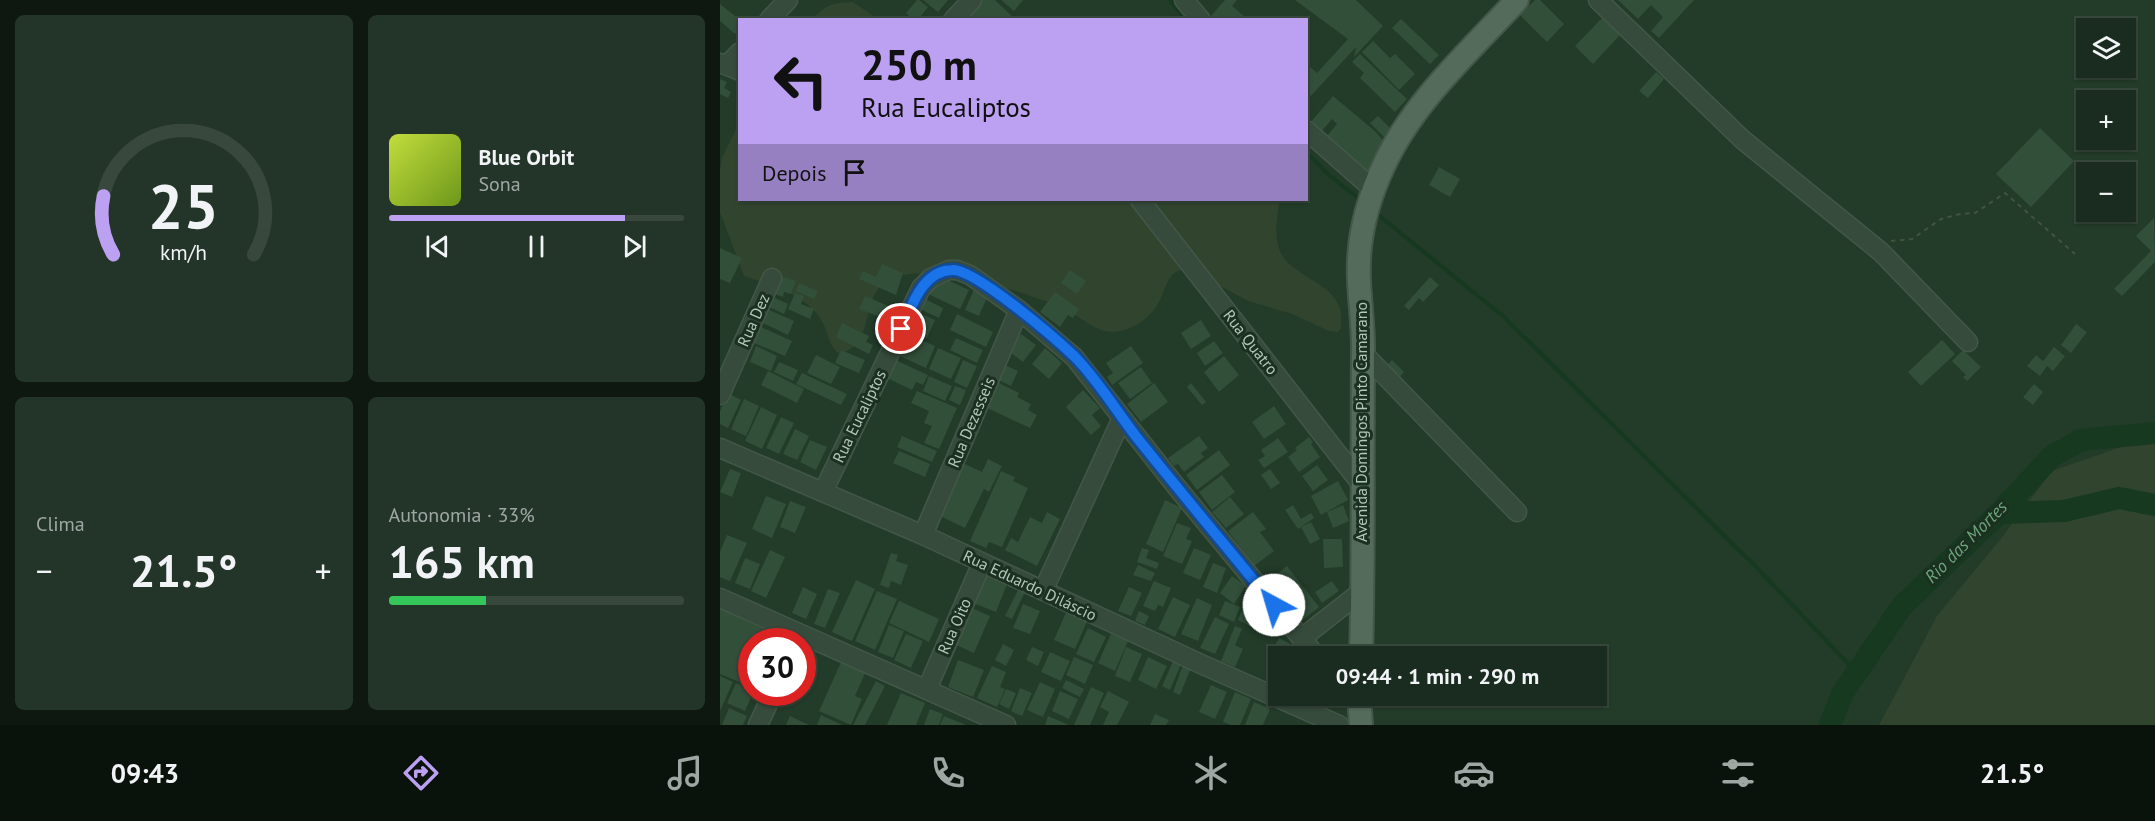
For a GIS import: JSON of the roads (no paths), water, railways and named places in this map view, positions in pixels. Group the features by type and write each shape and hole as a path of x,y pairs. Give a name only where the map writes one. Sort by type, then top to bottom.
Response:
{"main road":[{"name":"Avenida Domingos Pinto Camarano","path":"1361,646 1363,353 1359,277 1360,244 1373,189 1402,132 1448,75 1518,0"}],"street":[{"path":"772,18 788,0"},
{"path":"955,18 972,0"},
{"path":"1184,0 1199,18"},
{"path":"1598,0 1743,140 1881,252 1968,342"},
{"path":"1308,132 1373,189"},
{"name":"Rua Quatro","path":"1141,201 1362,485"},
{"name":"Rua Eucaliptos","path":"823,492 921,288 931,278 941,272 957,270 970,275 1018,310"},
{"name":"Rua Dez","path":"720,395 771,278"},
{"path":"1018,310 1074,357 1097,383 1122,418 1308,646"},
{"name":"Rua Dezesseis","path":"923,535 1018,310"},
{"path":"1363,353 1517,512"},
{"path":"1043,591 1122,418"},
{"name":"Rua Eduardo Diláscio","path":"720,448 923,535 1339,725"},
{"name":"Rua Oito","path":"927,689 982,563"},
{"path":"1302,638 1362,591"},
{"path":"720,598 779,628"},
{"path":"816,645 927,689 1006,725"},
{"path":"758,725 767,706"}],"waterway":[{"path":"1170,0 1184,18"},
{"path":"1308,154 1328,174 1358,198"},
{"path":"1377,214 1503,316 1760,571 1856,672"},
{"name":"Rio das Mortes","path":"1830,725 1842,694 1902,606 1999,513 2052,456 2081,440 2155,433"},
{"path":"1999,513 2064,511 2119,498 2155,505"}]}
